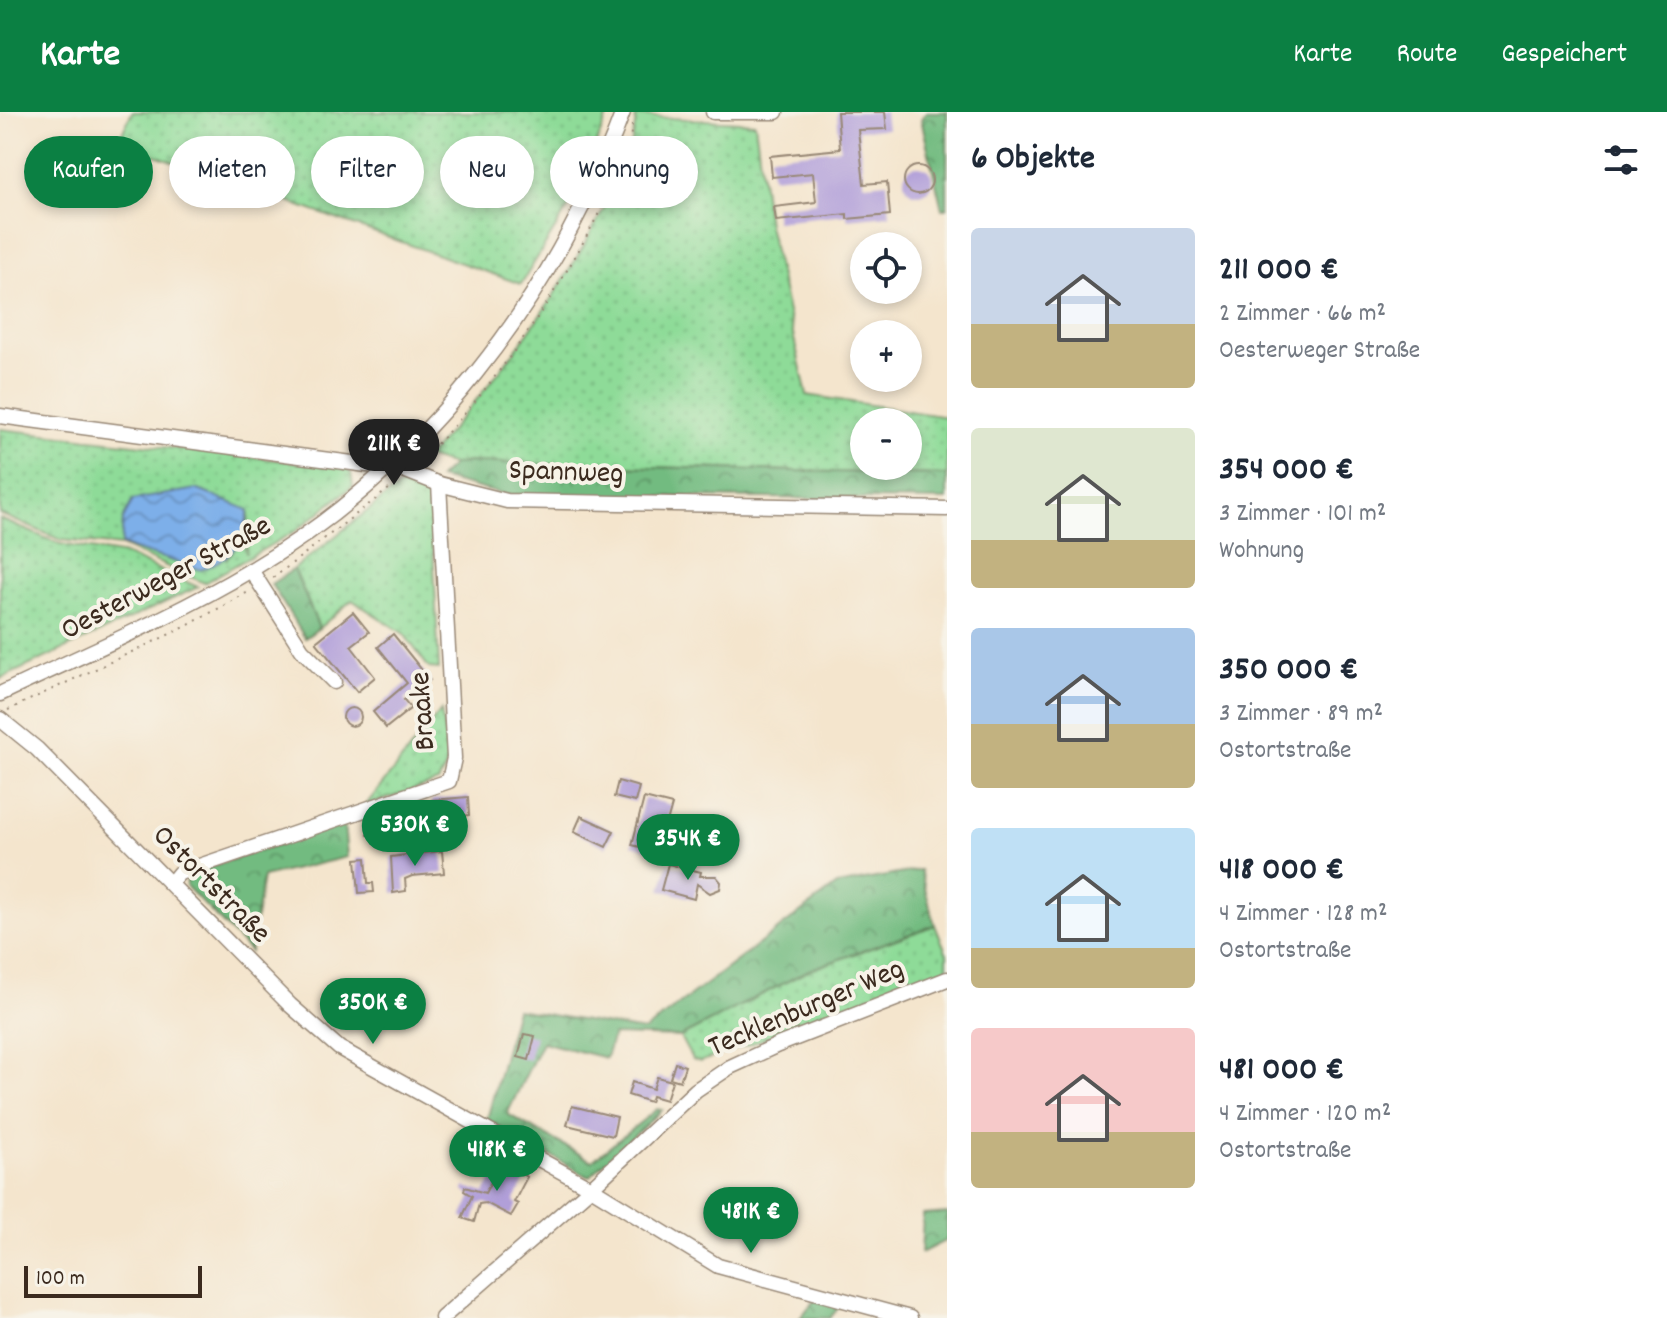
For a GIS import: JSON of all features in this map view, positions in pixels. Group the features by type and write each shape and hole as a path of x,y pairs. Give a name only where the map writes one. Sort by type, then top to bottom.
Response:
{"street":[{"name":"Oesterweger Straße","path":"0,694 182,608 251,570 326,519 391,465 468,383 533,295 564,244 623,112"},
{"path":"713,112 776,112"},
{"name":"Spannweg","path":"0,416 367,465 391,465 439,484 507,501 947,509"},
{"name":"Braake","path":"171,883 179,873 449,781 454,758 439,484"},
{"path":"251,570 302,650 334,682"},
{"name":"Ostortstraße","path":"0,719 37,749 290,1005 339,1048 591,1188 718,1266 910,1318"},
{"name":"Tecklenburger Weg","path":"442,1318 591,1188 696,1090 730,1067 947,979"}],"green space":[{"path":"132,112 609,112 599,136 550,136 550,208 568,208 521,284 295,204 295,136 169,136 169,160 153,154 153,136 121,136"},
{"path":"926,112 947,112 947,208 942,209 921,119"},
{"path":"636,116 755,123 768,225 807,395 890,408 850,408 850,472 468,462 453,465 427,457 476,401 542,313 604,208 698,208 698,136 633,136"},
{"path":"922,413 947,417 947,475 922,474"},
{"path":"0,429 340,467 351,472 353,486 297,530 204,583 121,546 61,540 0,514","holes":["249,510 246,554 244,537 226,560"]},
{"path":"468,462 850,472 850,480 922,480 922,474 947,475 947,500 506,495 439,478 453,465"},
{"path":"405,481 425,487 431,504 439,669 429,668 404,634 352,600 319,628 294,569"},
{"path":"0,519 60,544 126,555 198,587 0,679"},
{"path":"294,569 319,628 305,638 271,584"},
{"path":"441,711 449,761 438,782 365,806"},
{"path":"344,823 347,857 263,877 250,952 186,886 188,874"},
{"path":"920,870 935,925 809,970 680,1037 613,1035 606,1058 542,1042 507,1114 592,1161 657,1109 662,1110 589,1177 487,1120 516,1009 644,1031 837,885"},
{"path":"935,925 947,954 947,973 700,1062 692,1059 680,1037 809,970"},
{"path":"947,1213 947,1240 921,1253 923,1215"},
{"path":"817,1297 841,1305 830,1318 800,1318"}],"water":[{"path":"196,489 249,510 239,541 221,560 201,570 121,545 123,519 133,500"}],"building":[{"path":"837,112 885,112 887,129 858,130 864,184 887,182 890,215 847,219 847,214 776,221 774,207 816,202 813,173 772,177 770,156 840,149"},
{"path":"918,166 928,170 932,180 928,190 918,194 908,190 904,180 908,170"},
{"path":"353,612 369,632 351,646 375,677 357,692 316,642"},
{"path":"393,634 430,680 404,700 411,708 386,728 373,712 407,683 378,647"},
{"path":"352,708 361,717 352,726 343,717"},
{"path":"618,781 639,787 635,802 614,797"},
{"path":"468,797 469,815 433,818 432,800"},
{"path":"644,798 672,805 664,833 677,836 672,855 632,845"},
{"path":"409,815 410,831 368,835 366,820"},
{"path":"581,816 614,831 606,847 574,832"},
{"path":"442,851 444,873 412,876 405,879 406,891 393,893 391,857"},
{"path":"366,858 368,883 373,883 374,892 359,893 356,859"},
{"path":"668,864 701,872 700,876 716,876 721,882 720,889 710,893 697,884 694,899 661,890"},
{"path":"524,1034 535,1036 529,1060 518,1057"},
{"path":"675,1063 685,1066 680,1081 670,1078"},
{"path":"657,1077 672,1081 666,1100 652,1096 650,1102 628,1095 632,1082 653,1089"},
{"path":"572,1106 617,1117 613,1136 567,1125"},
{"path":"501,1163 527,1177 514,1202 518,1204 511,1216 486,1203 479,1204 474,1222 462,1218 472,1196 464,1191 465,1187 485,1193"}]}
